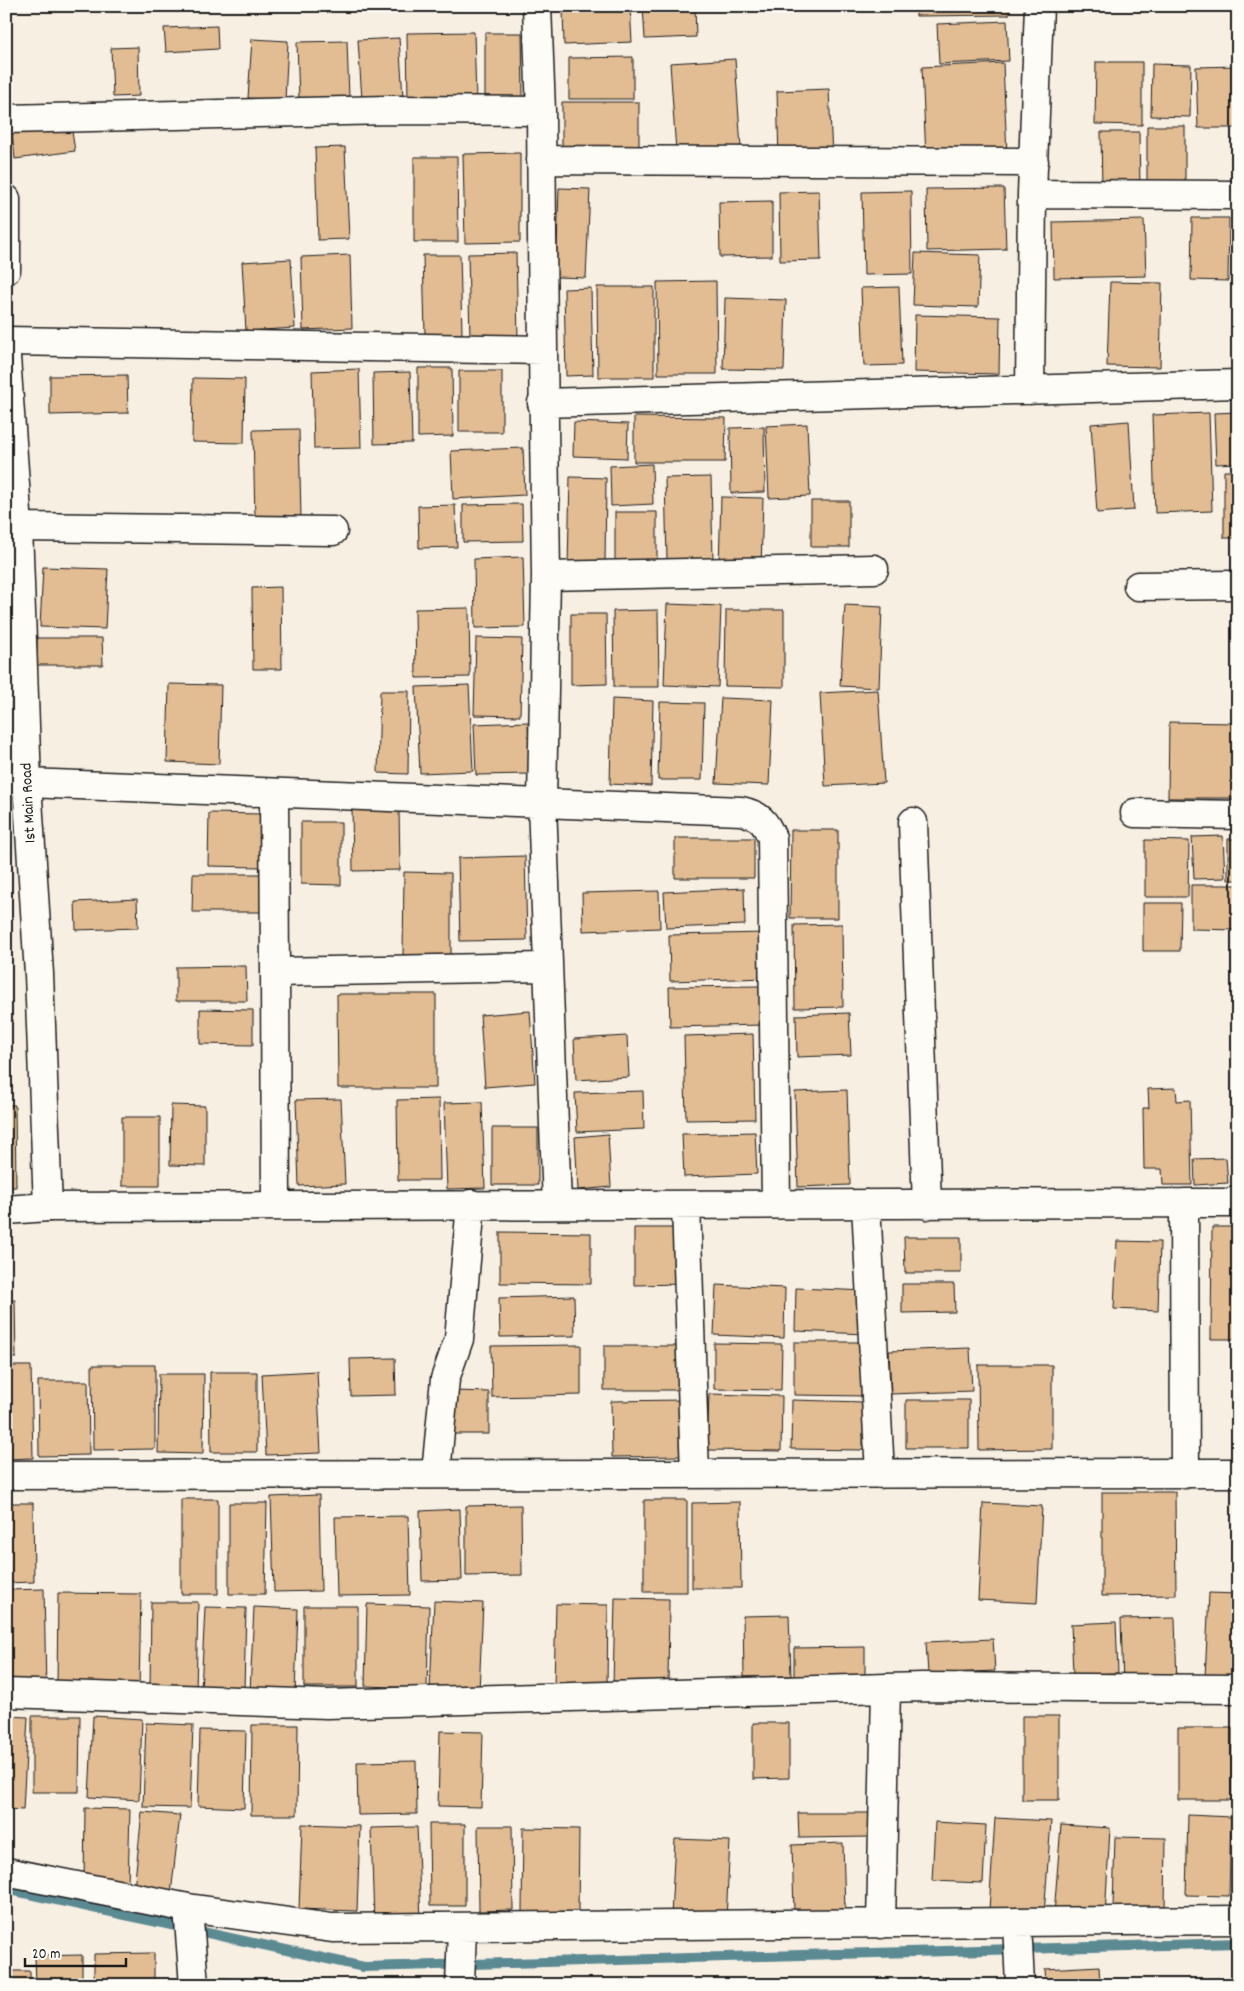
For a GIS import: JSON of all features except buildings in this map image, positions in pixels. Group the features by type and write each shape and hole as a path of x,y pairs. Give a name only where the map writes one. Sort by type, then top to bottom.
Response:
{"street":[{"path":"537,6 541,111 542,403 546,576 542,803 557,1205"},
{"path":"1030,390 1032,194 1039,6"},
{"path":"6,119 379,110 541,111"},
{"path":"541,160 1034,162"},
{"path":"1032,194 1238,195"},
{"path":"6,199 6,270"},
{"path":"6,341 543,350"},
{"name":"1st Main Road","path":"6,357 18,527 17,782 39,974 48,1207"},
{"path":"542,403 1238,384"},
{"path":"18,527 333,531"},
{"path":"546,576 874,569"},
{"path":"1138,586 1238,585"},
{"path":"17,782 741,811 757,815 767,826 772,847 776,1204"},
{"path":"274,793 276,1206"},
{"path":"1134,813 1238,815"},
{"path":"913,822 927,1205"},
{"path":"275,972 547,967"},
{"path":"6,1210 48,1207 471,1204 927,1205 1184,1203 1232,1202 1238,1199"},
{"path":"1184,1203 1186,1474"},
{"path":"436,1474 445,1380 459,1339 471,1204"},
{"path":"866,1204 880,1474"},
{"path":"686,1205 695,1474"},
{"path":"6,1476 1238,1473"},
{"path":"881,1924 886,1688"},
{"path":"6,1693 327,1704 886,1688 1238,1689"},
{"path":"6,1872 188,1910 332,1928 462,1935 881,1924 1017,1927 1238,1920"},
{"path":"188,1910 194,1985"},
{"path":"1017,1927 1020,1975"},
{"path":"460,1983 462,1935"}],"waterway":[{"path":"6,1889 364,1967 1238,1943"}]}
